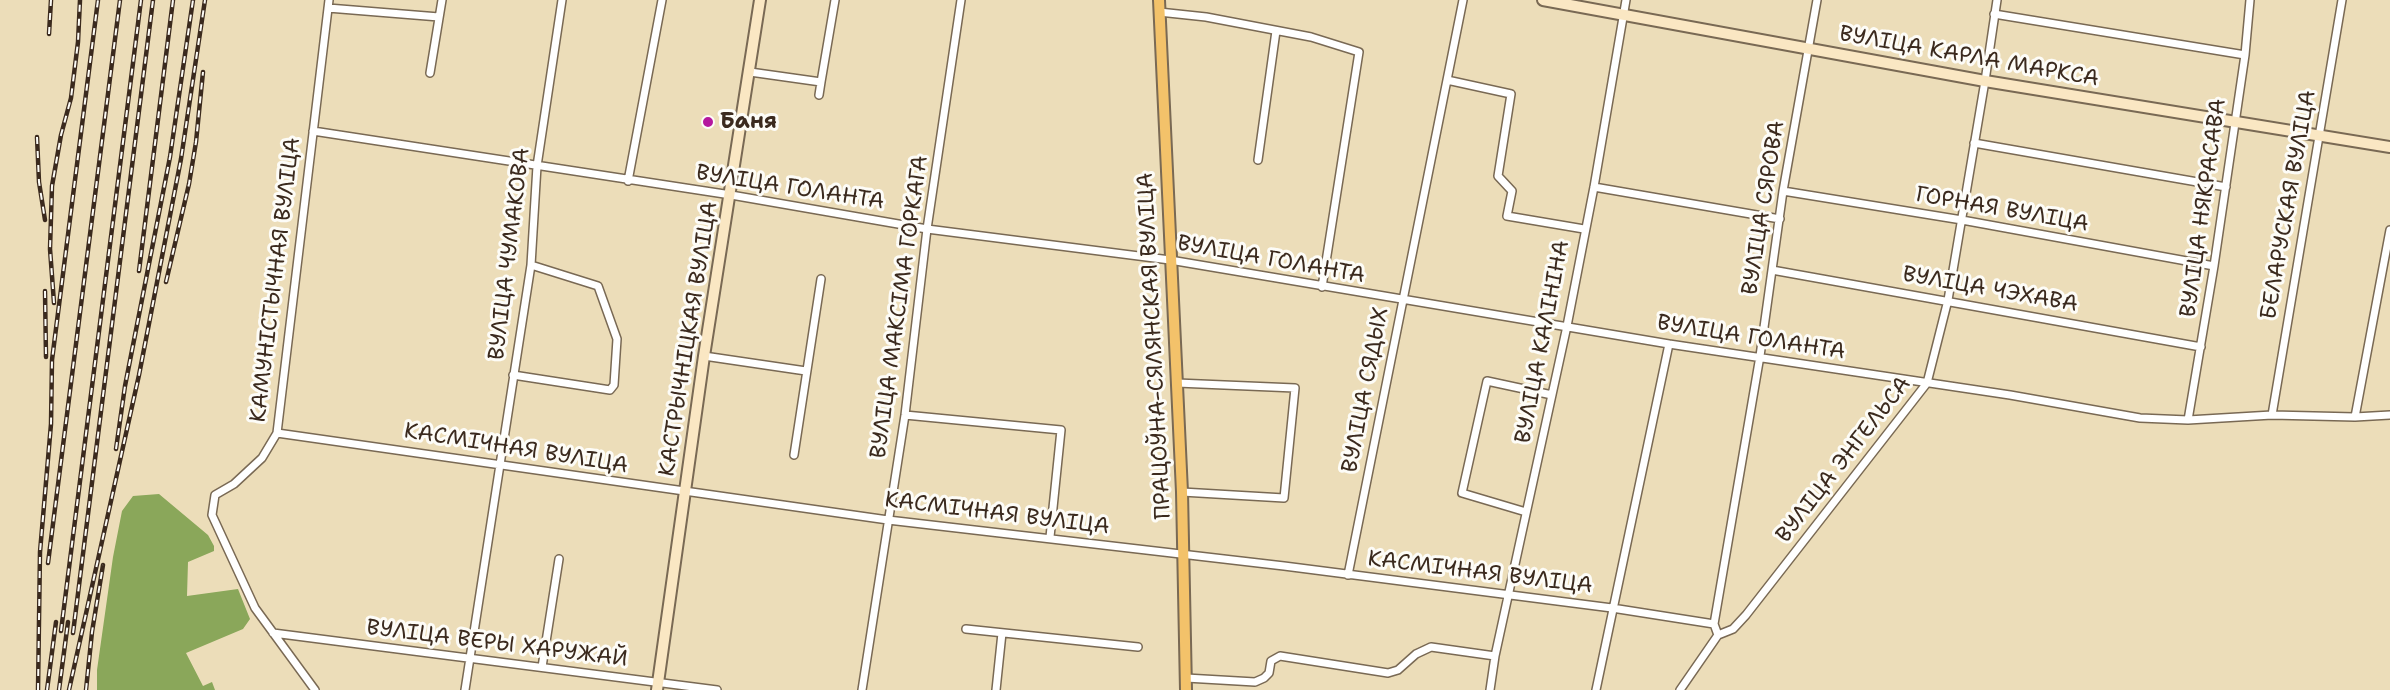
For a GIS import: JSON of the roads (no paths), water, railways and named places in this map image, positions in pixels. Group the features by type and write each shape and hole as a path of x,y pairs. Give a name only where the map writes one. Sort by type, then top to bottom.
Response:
{"main road":[{"name":"ПРАЦОЎНА-СЯЛЯНСКАЯ ВУЛІЦА","path":"1159,6 1182,492 1186,690"}],"street":[{"path":"430,73 442,0"},
{"name":"ВУЛІЦА ЧУМАКОВА","path":"465,690 498,464 531,265 537,166 562,0"},
{"path":"628,181 662,0"},
{"name":"КАСТРЫЧНІЦКАЯ ВУЛІЦА","path":"657,687 704,356 760,0"},
{"path":"819,95 835,0"},
{"name":"ВУЛІЦА МАКСІМА ГОРКАГА","path":"862,690 905,415 927,229 961,0"},
{"name":"ВУЛІЦА СЯДЫХ","path":"1348,575 1463,0"},
{"name":"ВУЛІЦА КАРЛА МАРКСА","path":"1543,0 1986,81 2390,147"},
{"name":"ВУЛІЦА КАЛІНІНА","path":"1490,690 1495,656 1510,596 1567,326 1584,228 1594,187 1626,0"},
{"name":"ВУЛІЦА СЯРОВА","path":"1718,635 1714,624 1760,356 1783,191 1817,0"},
{"name":"ВУЛІЦА ЭНГЕЛЬСА","path":"1680,690 1718,635 1734,629 1746,615 1927,383 1948,300 1986,81 1997,0"},
{"name":"ВУЛІЦА НЯКРАСАВА","path":"2188,420 2226,187 2245,55 2250,0"},
{"name":"БЕЛАРУСКАЯ ВУЛІЦА","path":"2272,415 2342,0"},
{"path":"328,4 439,17"},
{"name":"КАМУНІСТЫЧНАЯ ВУЛІЦА","path":"315,690 255,608 212,514 215,495 234,484 262,458 277,433 328,4"},
{"path":"1159,6 1311,37 1359,52 1322,287"},
{"path":"1994,14 2245,55"},
{"path":"1258,160 1276,31"},
{"path":"750,72 821,82"},
{"path":"1447,80 1511,94 1498,176 1512,191 1507,216 1584,228"},
{"name":"ВУЛІЦА ГОЛАНТА","path":"313,131 731,195 927,229 1170,260 1669,344 2010,395 2140,418 2188,420 2272,415 2355,417 2390,415"},
{"path":"1974,143 2226,187"},
{"path":"1594,187 1780,219"},
{"name":"ГОРНАЯ ВУЛІЦА","path":"1783,191 1962,220 2214,266"},
{"path":"2355,417 2390,230"},
{"path":"513,375 610,390 614,385 617,339 598,286 531,265"},
{"name":"ВУЛІЦА ЧЭХАВА","path":"1772,270 2201,346"},
{"path":"794,455 821,279"},
{"path":"1596,690 1669,344"},
{"path":"704,356 806,371"},
{"path":"1526,512 1462,493 1484,392 1487,381 1552,395"},
{"path":"1177,383 1295,388 1284,498 1182,492"},
{"path":"905,415 1061,430 1050,537"},
{"name":"КАСМІЧНАЯ ВУЛІЦА","path":"277,433 685,493 888,520 989,533 1050,537 1612,608 1714,624"},
{"path":"542,667 559,559"},
{"path":"966,629 1138,647"},
{"name":"ВУЛІЦА ВЕРЫ ХАРУЖАЙ","path":"273,633 542,667 657,687 717,690"},
{"path":"996,690 1002,633"},
{"path":"1186,678 1255,682 1269,673 1270,661 1280,656 1388,673 1398,670 1416,654 1431,647 1495,656"}],"railway":[{"path":"49,34 51,0"},
{"path":"54,303 50,249 52,186 61,135 71,98 78,42 80,0"},
{"path":"38,690 40,552 51,424 52,360 98,0"},
{"path":"48,563 120,0"},
{"path":"61,631 141,0"},
{"path":"73,633 153,0"},
{"path":"139,271 173,0"},
{"path":"116,449 125,386 170,157 193,0"},
{"path":"69,690 139,375 181,159 205,0"},
{"path":"166,282 189,184 203,72"},
{"path":"37,137 39,182 45,220"},
{"path":"45,291 46,357"},
{"path":"86,690 92,632 103,565"},
{"path":"47,690 56,622"},
{"path":"59,690 68,622"}],"place":[{"name":"Баня","path":"708,122"}]}
